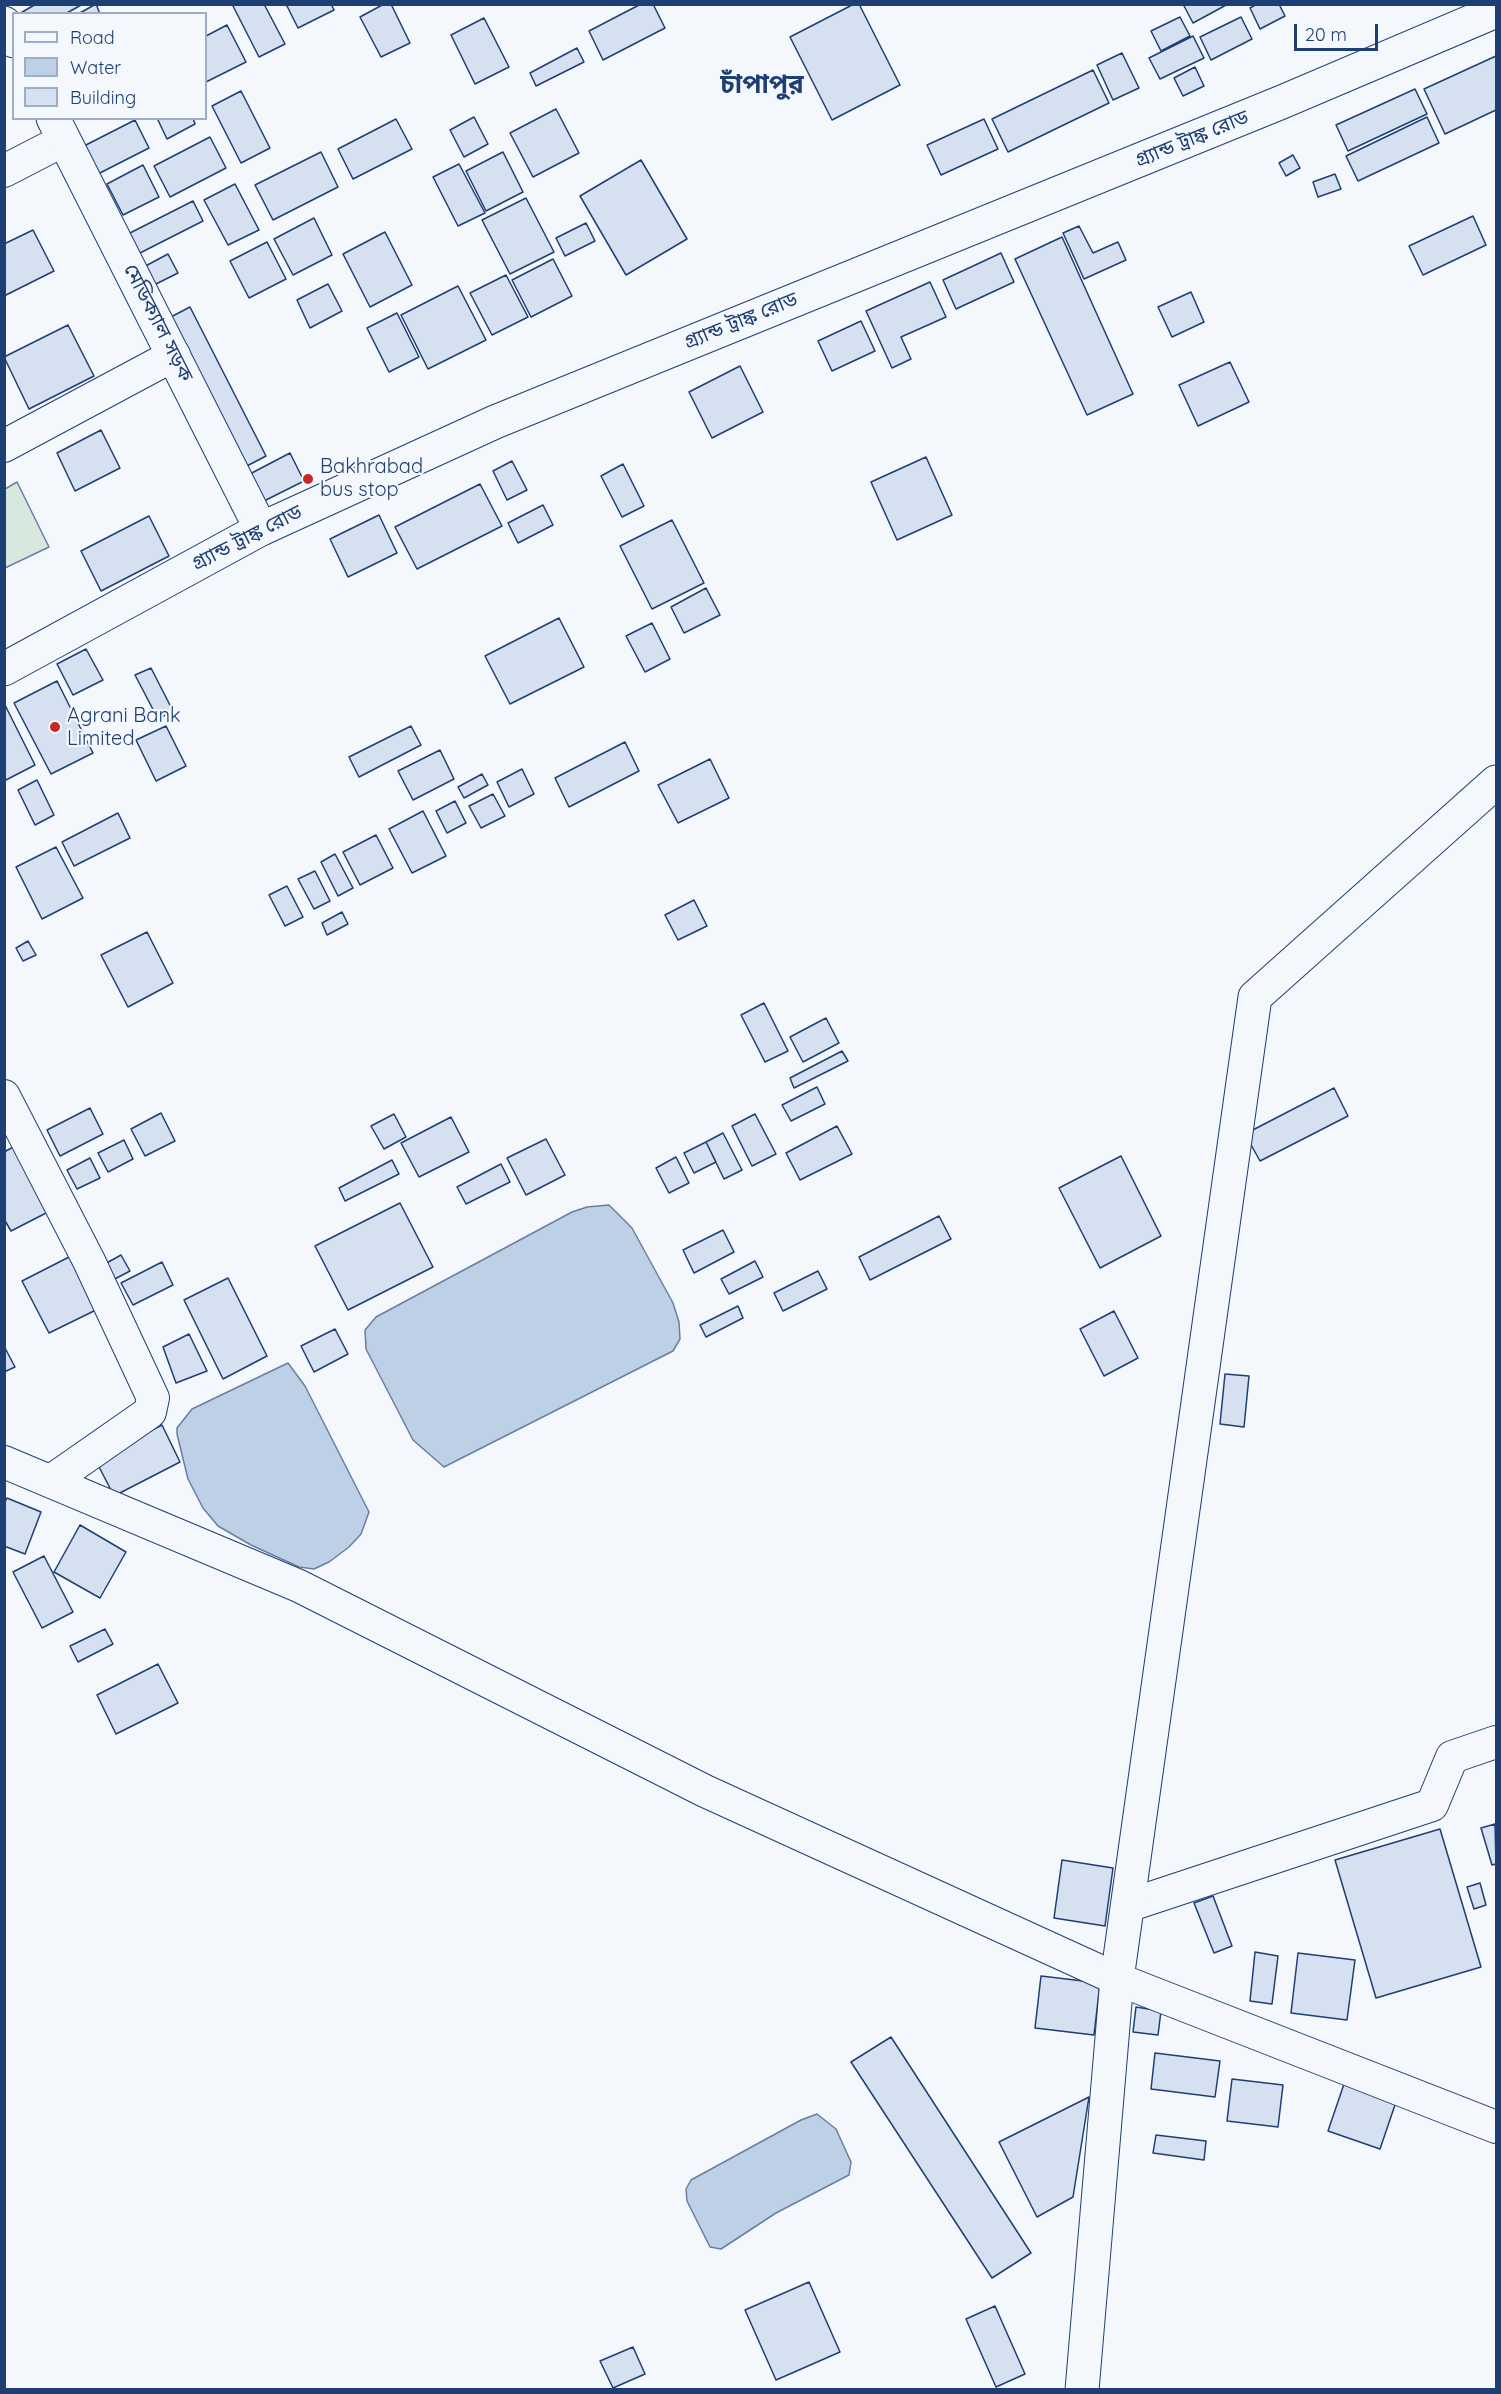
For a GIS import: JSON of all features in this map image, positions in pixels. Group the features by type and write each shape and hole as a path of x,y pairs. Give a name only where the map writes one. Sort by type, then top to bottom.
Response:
{"main road":[{"name":"গ্র্যান্ড ট্রাঙ্ক রোড","path":"4,669 261,529 495,422 1226,125 1497,11"},
{"path":"4,23 12,37"},
{"name":"মেডিক্যাল সড়ক","path":"59,129 261,529"},
{"path":"1082,2390 1118,1979 1127,1906 1255,997 1497,782"}],"street":[{"path":"4,171 59,129"},
{"path":"4,446 174,354"},
{"path":"4,1096 89,1261 153,1398 150,1412 51,1481"},
{"path":"4,1462 299,1586 705,1791 1118,1979 1497,2127"},
{"path":"1127,1906 1432,1805 1452,1757 1497,1742"}],"shaded area":[{"path":"17,482 49,547 5,568 5,489"}],"water":[{"path":"609,1205 632,1228 673,1303 679,1322 680,1339 673,1351 444,1467 413,1440 366,1349 365,1330 376,1317 572,1212 587,1207"},
{"path":"288,1363 305,1386 369,1512 361,1534 349,1547 329,1562 314,1569 299,1567 251,1545 218,1526 203,1508 188,1479 177,1434 177,1428 192,1409"},
{"path":"817,2114 836,2129 851,2162 849,2175 776,2213 721,2249 710,2247 687,2201 686,2189 691,2180 801,2120"}],"building":[{"path":"36,4 83,4 69,12 22,12"},
{"path":"96,4 99,12 82,12"},
{"path":"232,4 264,4 285,44 259,57"},
{"path":"286,4 331,4 334,10 298,28"},
{"path":"384,4 391,4 410,43 381,57 360,17"},
{"path":"641,4 653,4 665,28 603,60 589,31"},
{"path":"854,4 859,4 900,85 832,120 790,37"},
{"path":"1183,4 1228,4 1193,23"},
{"path":"1257,4 1279,4 1285,16 1260,29 1250,8"},
{"path":"1180,17 1190,36 1161,51 1151,31"},
{"path":"1241,17 1252,39 1211,60 1200,37"},
{"path":"484,18 509,67 475,84 451,35"},
{"path":"227,25 246,62 207,82 207,35"},
{"path":"1193,36 1204,58 1160,79 1149,58"},
{"path":"577,48 584,62 536,86 530,73"},
{"path":"1122,53 1139,88 1113,100 1097,65"},
{"path":"1496,56 1496,110 1445,134 1424,89"},
{"path":"1195,67 1204,86 1183,96 1174,78"},
{"path":"1093,70 1109,103 1008,152 992,119"},
{"path":"1415,89 1427,114 1348,151 1336,125"},
{"path":"241,91 270,148 241,163 212,106"},
{"path":"556,109 579,153 533,177 510,133"},
{"path":"474,117 488,144 464,157 450,130"},
{"path":"1427,117 1439,143 1358,181 1346,156"},
{"path":"396,119 412,149 353,179 338,149"},
{"path":"984,119 998,149 941,175 927,145"},
{"path":"135,120 149,148 94,176 80,148"},
{"path":"158,120 194,120 195,124 167,139"},
{"path":"210,137 226,168 170,197 154,166"},
{"path":"321,152 338,187 273,220 255,185"},
{"path":"503,152 523,192 486,211 466,171"},
{"path":"1293,155 1300,168 1286,176 1279,163"},
{"path":"641,160 687,239 626,275 580,196"},
{"path":"459,164 485,213 458,226 433,177"},
{"path":"143,165 159,197 123,215 107,184"},
{"path":"1335,174 1341,189 1318,197 1313,182"},
{"path":"235,184 259,230 228,245 204,200"},
{"path":"526,198 554,252 510,274 482,220"},
{"path":"193,201 203,221 138,254 128,234"},
{"path":"1473,216 1486,245 1423,275 1409,246"},
{"path":"314,218 332,255 293,275 274,239"},
{"path":"586,223 595,241 565,256 556,238"},
{"path":"1079,226 1093,253 1118,242 1126,260 1084,279 1063,233"},
{"path":"33,230 54,271 4,296 4,244"},
{"path":"385,232 412,285 370,307 343,254"},
{"path":"1062,237 1133,394 1087,415 1015,259"},
{"path":"267,242 286,279 249,298 230,261"},
{"path":"1001,253 1014,282 956,309 943,280"},
{"path":"168,254 178,273 148,288 138,270"},
{"path":"553,259 572,296 531,317 512,280"},
{"path":"506,275 528,317 492,335 470,293"},
{"path":"930,282 946,317 901,337 911,359 892,368 866,311"},
{"path":"328,284 342,311 310,328 297,300"},
{"path":"458,286 486,340 428,369 401,315"},
{"path":"1191,292 1204,322 1172,337 1158,307"},
{"path":"190,307 266,456 243,468 167,319"},
{"path":"397,313 419,357 389,372 367,328"},
{"path":"861,321 875,351 832,371 818,341"},
{"path":"68,325 94,376 29,409 4,357"},
{"path":"1230,362 1249,402 1198,426 1179,385"},
{"path":"740,366 763,412 712,438 689,392"},
{"path":"101,430 120,468 75,491 57,453"},
{"path":"290,453 304,481 260,503 246,476"},
{"path":"926,457 952,515 897,540 871,482"},
{"path":"512,461 527,490 507,500 493,471"},
{"path":"623,464 644,506 622,517 601,476"},
{"path":"480,484 502,526 417,569 395,527"},
{"path":"543,505 553,525 518,543 508,523"},
{"path":"379,515 397,553 348,577 330,539"},
{"path":"149,516 169,556 101,591 81,551"},
{"path":"672,520 704,583 652,609 620,546"},
{"path":"706,588 720,615 684,633 671,607"},
{"path":"559,618 584,667 510,704 485,656"},
{"path":"652,623 670,659 645,672 626,636"},
{"path":"86,649 103,680 73,695 57,664"},
{"path":"151,668 173,711 158,719 135,675"},
{"path":"57,681 93,753 51,774 14,703"},
{"path":"4,703 35,765 4,781"},
{"path":"166,726 186,766 156,781 136,740"},
{"path":"411,726 421,745 359,777 349,757"},
{"path":"625,742 639,771 569,807 555,778"},
{"path":"440,750 454,779 413,800 398,771"},
{"path":"710,759 729,798 678,823 658,785"},
{"path":"522,769 534,794 509,807 497,782"},
{"path":"482,774 488,785 464,798 458,787"},
{"path":"37,780 54,815 35,825 18,790"},
{"path":"493,794 505,816 481,828 469,806"},
{"path":"455,801 466,823 447,833 436,811"},
{"path":"423,811 446,856 412,873 389,829"},
{"path":"118,813 130,838 74,866 62,842"},
{"path":"376,835 393,868 360,885 343,852"},
{"path":"56,847 83,898 42,919 16,867"},
{"path":"335,854 353,888 338,896 321,862"},
{"path":"315,871 330,901 314,909 298,879"},
{"path":"287,886 303,917 285,926 269,895"},
{"path":"694,900 707,926 678,940 665,915"},
{"path":"342,912 348,924 327,935 322,923"},
{"path":"147,932 173,983 128,1007 101,955"},
{"path":"28,941 36,955 23,961 16,948"},
{"path":"764,1003 788,1051 765,1062 741,1015"},
{"path":"826,1018 839,1043 803,1062 790,1037"},
{"path":"842,1051 848,1061 794,1088 790,1078"},
{"path":"817,1087 825,1104 791,1121 782,1105"},
{"path":"1334,1088 1348,1116 1260,1161 1245,1134"},
{"path":"90,1108 103,1134 60,1156 47,1130"},
{"path":"161,1113 175,1141 145,1156 131,1129"},
{"path":"394,1114 406,1137 384,1149 371,1126"},
{"path":"755,1114 776,1154 752,1166 732,1126"},
{"path":"451,1117 469,1152 419,1177 401,1143"},
{"path":"837,1126 852,1154 800,1180 786,1153"},
{"path":"723,1133 742,1170 724,1179 706,1142"},
{"path":"546,1139 565,1175 526,1195 507,1158"},
{"path":"124,1140 133,1159 108,1172 98,1153"},
{"path":"706,1142 716,1162 694,1173 684,1153"},
{"path":"19,1144 52,1210 11,1231 4,1219 4,1152"},
{"path":"1121,1156 1161,1236 1100,1268 1059,1188"},
{"path":"676,1157 689,1183 669,1193 656,1168"},
{"path":"90,1158 100,1178 77,1189 67,1170"},
{"path":"392,1160 399,1174 345,1201 339,1188"},
{"path":"501,1164 510,1182 466,1204 457,1187"},
{"path":"400,1203 433,1267 348,1310 315,1246"},
{"path":"939,1216 951,1239 870,1280 859,1257"},
{"path":"723,1230 734,1252 694,1273 683,1250"},
{"path":"73,1255 100,1308 49,1333 22,1281"},
{"path":"121,1255 130,1271 111,1281 103,1265"},
{"path":"755,1261 763,1277 729,1294 721,1279"},
{"path":"162,1262 173,1285 133,1305 121,1283"},
{"path":"818,1271 827,1289 783,1311 774,1293"},
{"path":"228,1278 267,1356 223,1379 184,1300"},
{"path":"738,1306 743,1318 706,1337 700,1325"},
{"path":"1114,1311 1138,1358 1104,1376 1080,1329"},
{"path":"335,1329 348,1354 314,1372 301,1346"},
{"path":"189,1334 207,1371 176,1383 163,1347"},
{"path":"4,1346 15,1367 4,1372"},
{"path":"1225,1374 1249,1376 1244,1427 1220,1424"},
{"path":"162,1425 180,1462 114,1496 95,1459"},
{"path":"7,1498 41,1512 25,1554 4,1546 4,1504"},
{"path":"80,1525 126,1552 100,1598 54,1572"},
{"path":"44,1556 73,1612 42,1628 13,1572"},
{"path":"105,1629 113,1644 78,1662 70,1646"},
{"path":"158,1664 178,1703 116,1734 97,1695"},
{"path":"1495,1824 1496,1864 1492,1865 1481,1828"},
{"path":"1440,1829 1481,1967 1376,1998 1335,1860"},
{"path":"1062,1860 1113,1868 1105,1926 1054,1918"},
{"path":"1480,1883 1486,1905 1474,1909 1467,1887"},
{"path":"1213,1896 1232,1946 1214,1953 1194,1903"},
{"path":"1255,1952 1278,1956 1272,2004 1250,2001"},
{"path":"1298,1953 1355,1960 1347,2020 1291,2013"},
{"path":"1041,1976 1100,1983 1094,2035 1035,2028"},
{"path":"1136,2007 1161,2011 1158,2035 1133,2032"},
{"path":"891,2037 1031,2253 992,2278 851,2062"},
{"path":"1155,2053 1220,2061 1215,2097 1151,2089"},
{"path":"1232,2079 1283,2085 1278,2127 1227,2121"},
{"path":"1345,2081 1397,2099 1380,2149 1328,2131"},
{"path":"1089,2097 1073,2197 1037,2217 999,2142"},
{"path":"1156,2135 1206,2141 1204,2160 1153,2153"},
{"path":"809,2282 840,2352 776,2380 745,2310"},
{"path":"995,2306 1025,2374 996,2387 966,2319"},
{"path":"633,2347 645,2374 613,2388 600,2361"}],"place":[{"name":"Bakhrabad bus stop","path":"308,479"},
{"name":"Agrani Bank Limited","path":"55,727"}],"district":[{"name":"চাঁপাপুর","path":"762,85"}]}
